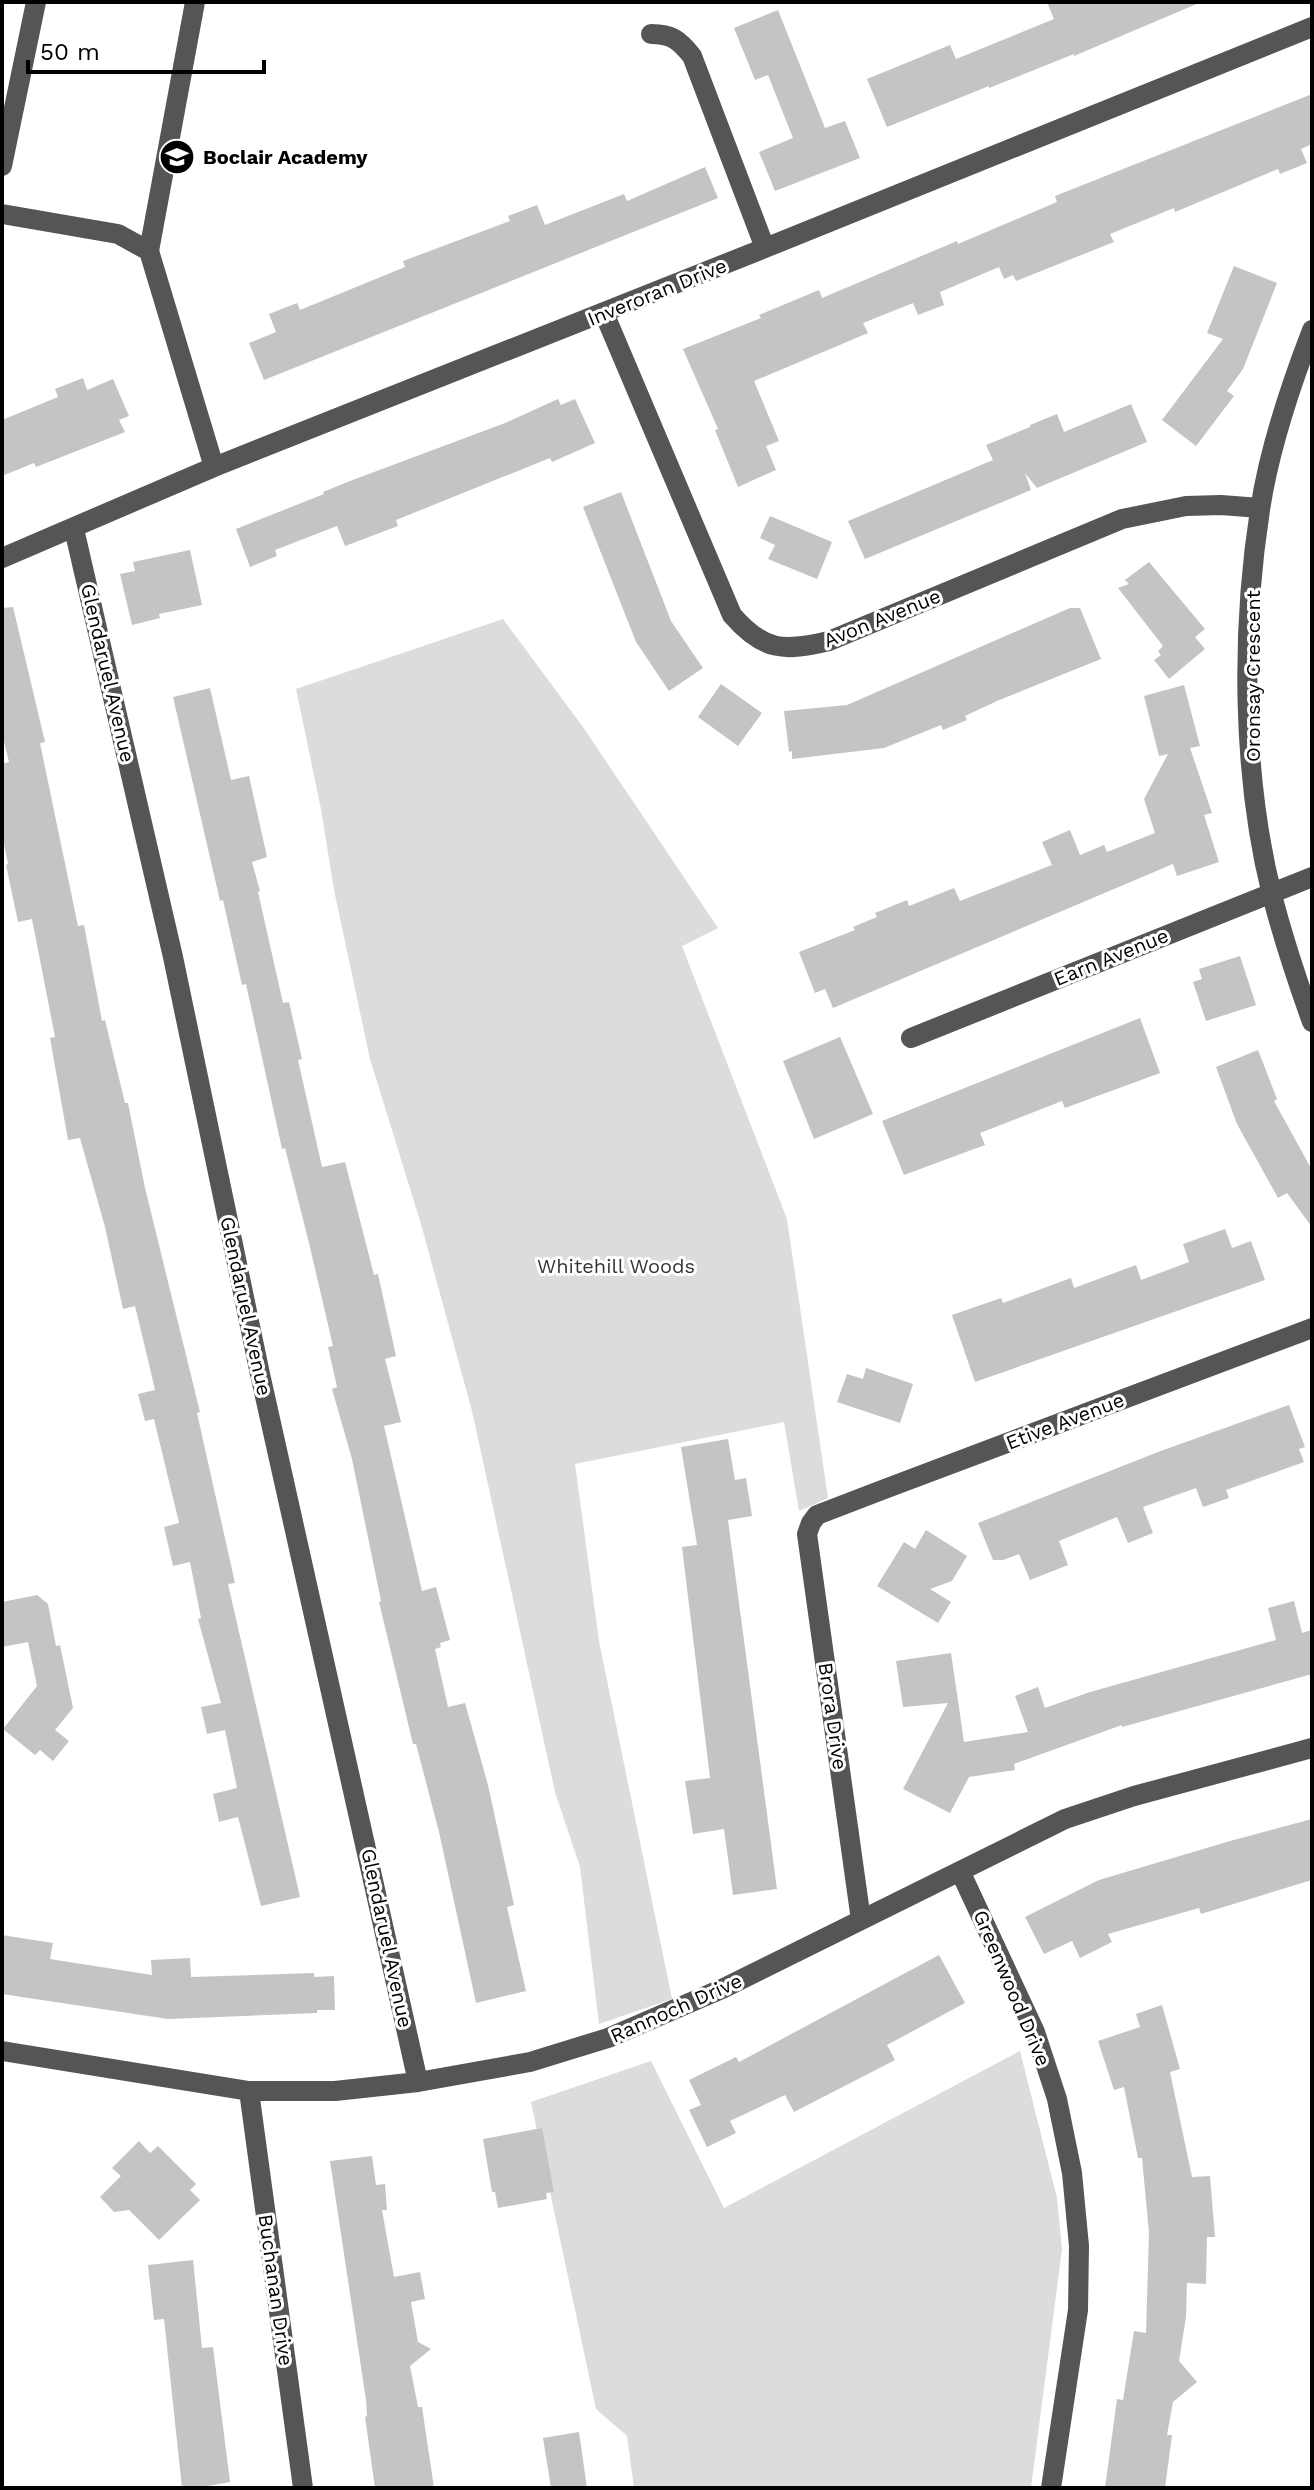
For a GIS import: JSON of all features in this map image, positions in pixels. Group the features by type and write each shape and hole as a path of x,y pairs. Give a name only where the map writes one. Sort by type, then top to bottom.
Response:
{"street":[{"path":"2,166 36,2"},
{"path":"195,2 149,251 214,467"},
{"name":"Inveroran Drive","path":"2,558 214,467 1312,27"},
{"path":"651,34 667,34 679,39 692,56 765,248"},
{"path":"2,214 118,234 149,251"},
{"name":"Avon Avenue","path":"604,313 732,615 748,633 767,644 787,648 829,641 1122,519 1186,506 1260,508"},
{"name":"Oronsay Crescent","path":"1312,330 1290,389 1260,508 1250,612 1249,700 1259,821 1272,894 1294,973 1312,1022"},
{"name":"Glendaruel Avenue","path":"74,529 173,957 260,1374 418,2082"},
{"name":"Earn Avenue","path":"911,1038 1312,877"},
{"name":"Etive Avenue","path":"817,1515 1312,1328"},
{"name":"Brora Drive","path":"817,1515 807,1534 861,1920"},
{"name":"Rannoch Drive","path":"2,2051 249,2091 335,2091 418,2082 530,2062 608,2038 724,1988 1065,1819 1134,1796 1312,1748"},
{"name":"Greenwood Drive","path":"960,1871 1035,2032 1057,2099 1072,2173 1079,2246 1078,2310 1051,2488"},
{"name":"Buchanan Drive","path":"249,2091 303,2488"}],"green space":[{"name":"Whitehill Woods","path":"503,619 583,727 718,928 682,946 787,1219 828,1498 799,1511 784,1422 575,1464 599,1641 672,1999 599,2024 580,1867 555,1792 472,1411 421,1224 370,1059 296,689"},
{"path":"1020,2051 1057,2198 1062,2249 1031,2488 634,2488 627,2436 596,2409 531,2102 651,2061 724,2208"}],"building":[{"path":"1047,2 1199,3 1074,56 887,127 867,79 950,45 956,59 1054,19"},
{"path":"778,10 825,128 845,121 860,158 775,191 759,152 793,138 768,75 755,80 734,28"},
{"path":"1312,94 1312,144 1301,149 1307,163 1280,174 1278,169 1175,212 1174,208 1110,234 1114,242 1016,281 1013,275 1004,279 999,267 940,292 944,305 918,315 913,303 863,323 868,333 754,381 779,441 766,446 776,470 738,487 715,430 718,429 683,349 761,318 759,315 819,290 822,298 957,241 958,244 1057,202 1055,196"},
{"path":"705,167 718,198 264,380 249,343 276,332 269,314 297,303 300,310 405,267 403,261 510,221 508,216 537,205 545,225 624,194 627,201"},
{"path":"1234,266 1277,283 1243,369 1227,391 1234,396 1196,446 1162,420 1223,339 1207,333"},
{"path":"83,378 87,390 113,379 129,416 119,420 125,432 36,467 34,463 2,476 2,420 58,397 55,389"},
{"path":"558,399 561,405 575,399 595,443 396,520 398,526 345,546 337,526 275,550 277,556 250,567 236,529 350,481 505,423"},
{"path":"1131,404 1147,442 1037,488 1025,473 1031,490 865,559 848,521 993,460 986,445 1030,425 1057,414 1064,432"},
{"path":"621,492 671,621 703,668 669,691 636,642 583,507"},
{"path":"770,516 832,542 817,579 768,559 775,545 760,538"},
{"path":"190,550 202,605 159,614 160,618 132,625 120,574 135,571 133,562"},
{"path":"1149,562 1205,629 1195,637 1205,649 1169,679 1154,660 1161,655 1158,651 1163,646 1118,588 1129,584 1125,580"},
{"path":"13,607 45,742 40,743 78,926 84,925 102,1021 105,1020 125,1103 128,1103 145,1188 200,1412 197,1413 235,1583 228,1584 300,1897 261,1906 238,1817 219,1822 213,1794 237,1788 225,1730 207,1734 201,1707 221,1703 198,1619 201,1618 190,1562 173,1566 164,1527 179,1523 154,1419 145,1421 138,1394 155,1390 135,1306 123,1309 105,1227 80,1138 68,1140 50,1038 55,1037 32,919 18,922 6,865 2,833 2,764 9,762 2,733 2,608"},
{"path":"1070,608 1080,608 1101,659 997,701 965,716 967,720 943,730 941,725 884,748 792,759 784,711 847,705"},
{"path":"721,684 762,713 738,746 698,717"},
{"path":"1184,685 1200,746 1190,748 1212,813 1204,815 1219,862 1177,876 1173,864 833,1008 825,989 815,993 799,952 855,930 853,927 877,917 875,913 907,900 909,906 954,888 960,901 1052,865 1042,842 1070,830 1080,855 1104,845 1107,852 1155,833 1144,799 1168,754 1159,756 1144,696"},
{"path":"210,688 231,780 249,776 267,857 252,862 283,1003 289,1002 302,1059 298,1060 322,1167 345,1162 374,1275 378,1274 396,1356 385,1359 401,1422 384,1426 422,1591 436,1587 450,1640 440,1643 441,1647 435,1649 448,1707 465,1703 488,1785 514,1905 507,1907 526,1991 476,2003 439,1832 416,1744 413,1744 379,1602 352,1459 332,1389 337,1387 328,1347 333,1346 285,1148 282,1149 246,984 242,985 223,900 220,901 173,697"},
{"path":"1240,956 1256,1005 1206,1021 1193,982 1202,979 1199,969"},
{"path":"1140,1018 1160,1073 1065,1108 1062,1101 980,1133 985,1145 904,1175 882,1121"},
{"path":"840,1037 873,1114 814,1139 783,1061"},
{"path":"1258,1050 1277,1099 1274,1101 1312,1170 1312,1227 1287,1193 1278,1198 1237,1124 1216,1067"},
{"path":"1225,1229 1232,1248 1251,1241 1265,1280 975,1382 952,1315 1001,1298 1003,1303 1071,1278 1074,1288 1136,1265 1141,1280 1189,1262 1183,1244"},
{"path":"866,1368 913,1384 900,1423 837,1402 847,1374 863,1379"},
{"path":"1289,1405 1305,1447 1299,1449 1304,1462 1226,1490 1229,1498 1203,1507 1196,1488 1143,1507 1153,1533 1128,1543 1117,1517 1059,1541 1068,1565 1030,1580 1019,1554 993,1560 978,1523 1158,1452"},
{"path":"728,1439 735,1480 746,1478 752,1516 728,1520 777,1889 733,1895 724,1829 693,1834 685,1781 710,1778 682,1547 697,1545 681,1447"},
{"path":"926,1530 967,1556 952,1581 930,1589 951,1602 938,1623 877,1586 904,1542 915,1549"},
{"path":"37,1595 48,1604 73,1708 55,1730 69,1741 53,1761 40,1750 35,1755 3,1729 37,1686 28,1642 2,1647 2,1602"},
{"path":"1294,1601 1302,1633 1312,1630 1312,1674 1122,1725 1014,1764 1015,1770 969,1777 950,1813 903,1789 948,1703 903,1707 896,1661 951,1653 964,1742 1028,1732 1015,1696 1038,1687 1045,1708 1090,1692 1276,1640 1268,1608"},
{"path":"1312,1819 1312,1880 1201,1914 1199,1908 1108,1934 1112,1942 1080,1958 1072,1941 1044,1954 1025,1917 1099,1880"},
{"path":"2,1935 53,1943 50,1959 152,1975 151,1960 190,1958 191,1977 314,1973 314,1977 334,1976 335,2010 168,2019 2,1994"},
{"path":"939,1955 965,2003 887,2045 895,2060 794,2112 785,2095 730,2121 736,2133 707,2147 689,2110 701,2105 689,2080 736,2057 739,2062"},
{"path":"1162,2005 1180,2069 1170,2072 1192,2177 1210,2176 1215,2237 1207,2237 1206,2284 1187,2283 1186,2317 1179,2361 1197,2382 1173,2402 1167,2435 1172,2435 1165,2488 1105,2488 1117,2399 1123,2400 1134,2331 1146,2333 1149,2233 1142,2158 1138,2158 1124,2087 1114,2090 1098,2041 1140,2027 1136,2014"},
{"path":"542,2128 554,2192 546,2193 547,2199 498,2208 495,2192 492,2192 483,2139"},
{"path":"139,2141 150,2153 158,2146 196,2184 190,2190 200,2200 159,2240 129,2210 114,2212 100,2197 121,2176 112,2168"},
{"path":"372,2156 376,2185 385,2184 387,2210 382,2210 394,2277 420,2272 425,2299 411,2302 418,2342 431,2349 410,2366 418,2407 422,2407 434,2488 375,2488 365,2417 366,2400 330,2161"},
{"path":"193,2260 202,2348 213,2347 230,2482 209,2488 182,2488 164,2319 154,2320 148,2265"},
{"path":"579,2432 587,2488 551,2488 543,2438"}],"place":[{"name":"Boclair Academy","path":"177,157"}]}
